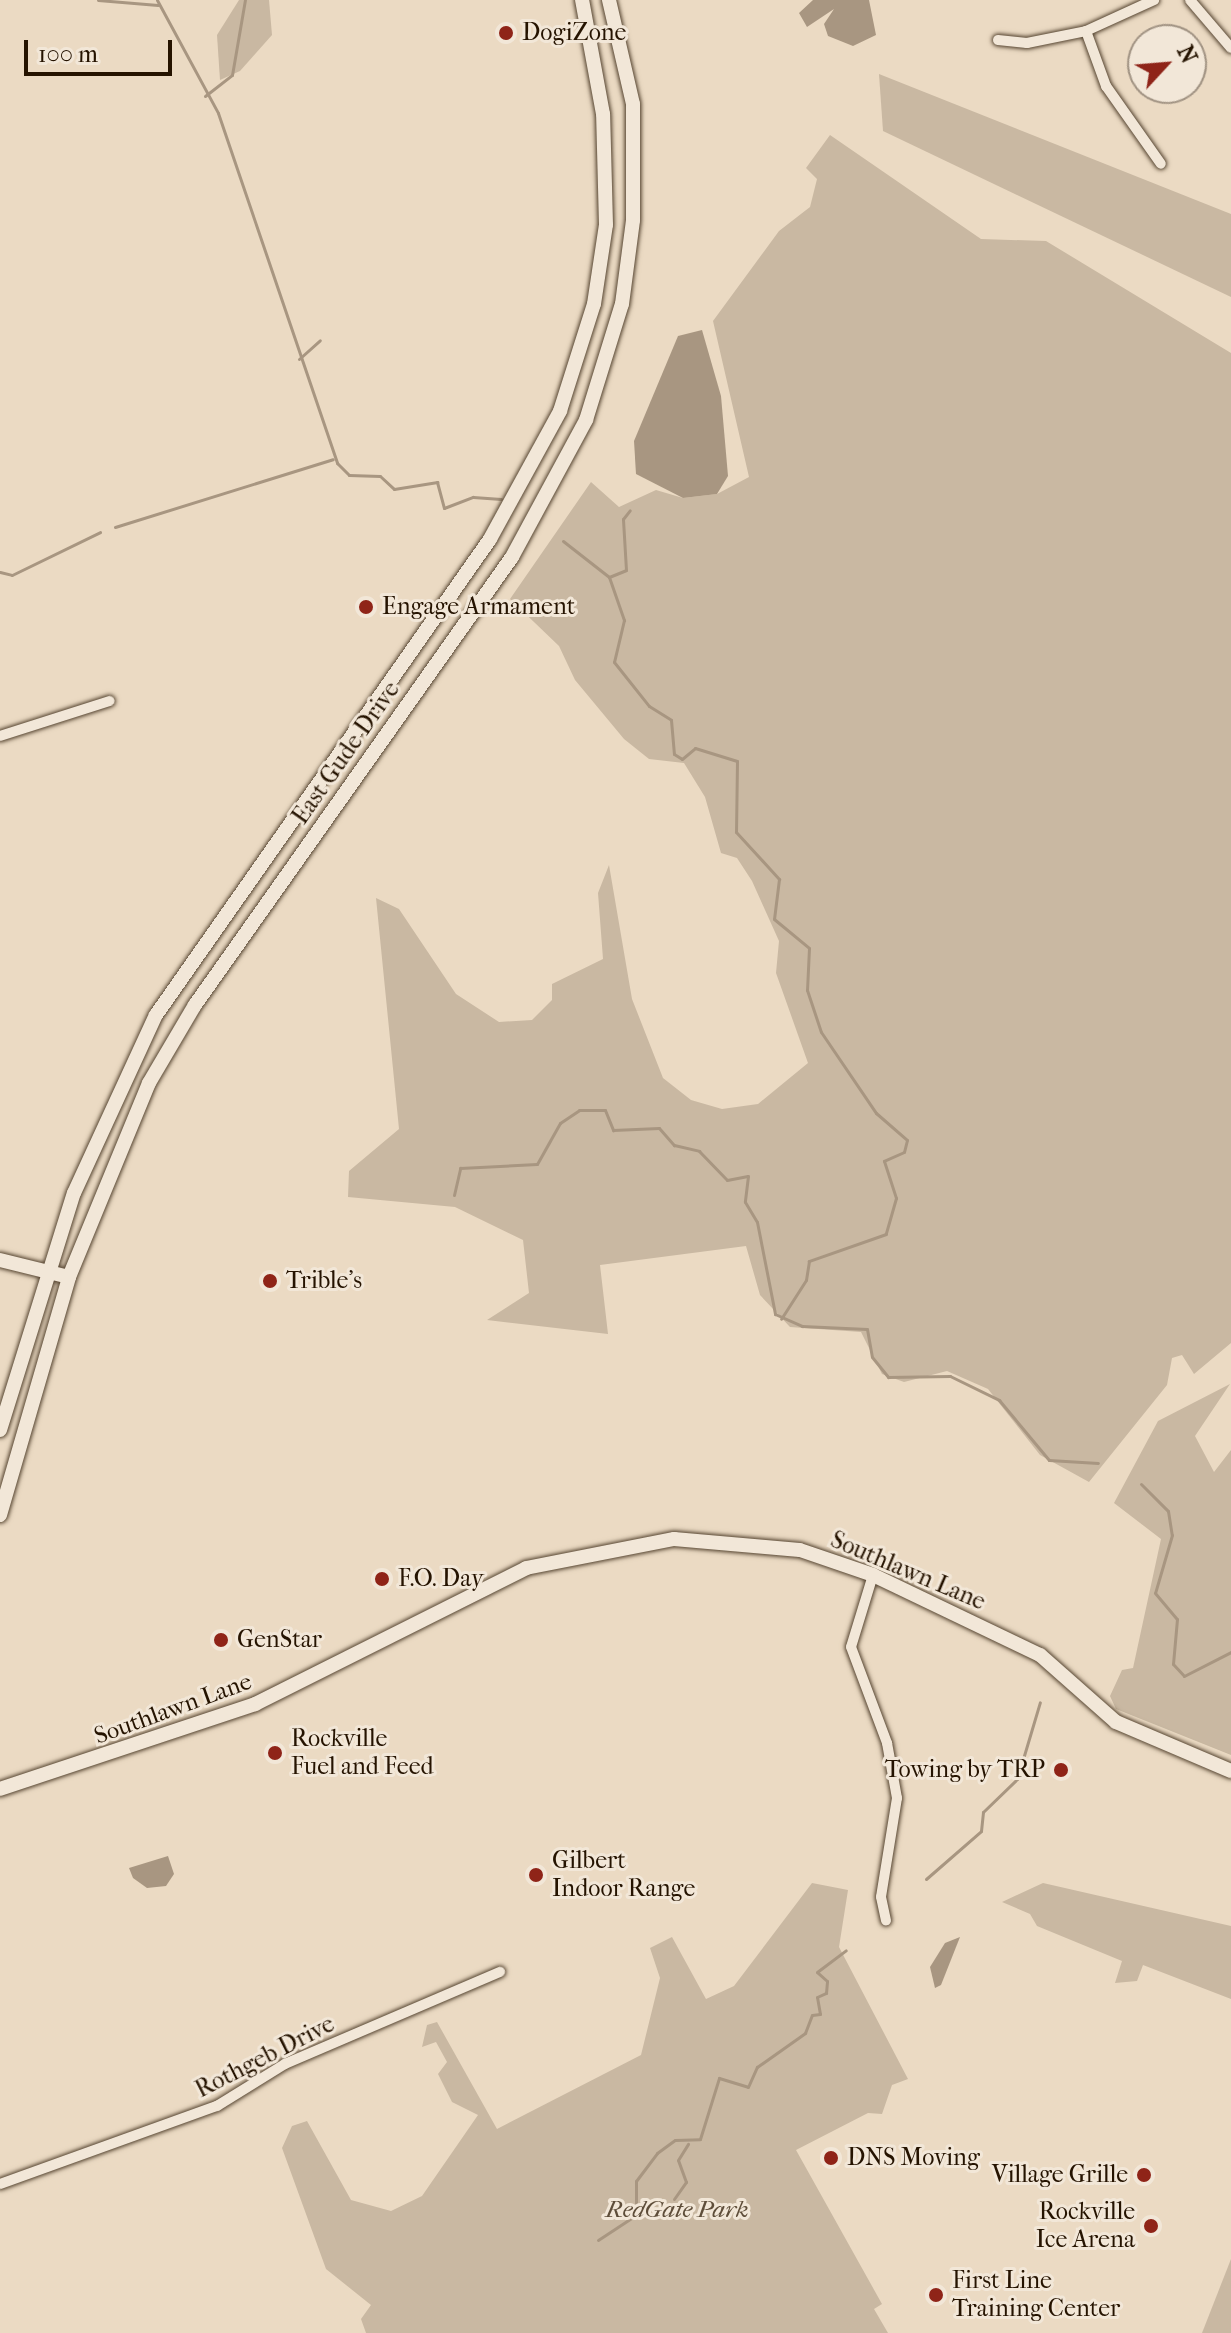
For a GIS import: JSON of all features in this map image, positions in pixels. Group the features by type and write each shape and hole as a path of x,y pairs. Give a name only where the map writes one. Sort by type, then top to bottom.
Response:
{"main road":[{"name":"East Gude Drive","path":"0,1430 47,1270 102,1122 156,1015 522,487 560,411 601,275 605,139 582,0"},
{"name":"East Gude Drive","path":"0,1515 69,1277 118,1149 195,1005 550,495 594,399 627,279 633,104 609,0"},
{"path":"601,275 627,279"},
{"path":"0,1260 69,1277"},
{"name":"Southlawn Lane","path":"0,1789 255,1704 526,1568 648,1541 701,1539 800,1550 873,1575 1040,1655 1116,1722 1231,1771"}],"street":[{"path":"998,40 1027,43 1086,31 1154,0"},
{"path":"1190,0 1231,48"},
{"path":"1086,31 1106,86 1161,164"},
{"path":"0,736 110,701"},
{"path":"873,1575 851,1647 887,1743 897,1798 881,1897 886,1920"},
{"name":"Rothgeb Drive","path":"0,2184 217,2106 285,2064 500,1972"}],"green space":[{"path":"239,0 269,0 272,35 240,71 220,80 217,35"},
{"path":"879,74 1231,214 1231,297 883,131"},
{"path":"830,135 981,239 1046,241 1231,353 1231,1343 1194,1374 1182,1355 1172,1358 1167,1385 1089,1482 1040,1455 988,1389 947,1371 904,1382 882,1374 861,1332 790,1327 760,1295 746,1246 600,1265 608,1334 487,1320 529,1293 523,1240 455,1207 348,1197 349,1171 399,1129 376,898 399,909 456,994 499,1022 532,1020 552,1000 552,984 603,959 598,893 609,865 632,999 663,1078 691,1100 722,1109 758,1104 808,1063 776,973 779,941 752,881 737,858 721,853 705,797 684,763 649,759 624,739 575,680 559,646 510,599 591,482 619,507 656,490 683,498 717,494 749,477 713,321 779,231 810,207 817,179 806,168"},
{"path":"1230,1384 1195,1436 1214,1472 1231,1450 1231,1755 1116,1709 1110,1696 1122,1670 1133,1668 1161,1539 1114,1503 1158,1421"},
{"name":"RedGate Park","path":"812,1883 848,1890 839,1947 908,2079 892,2085 882,2114 868,2113 796,2150 882,2304 874,2309 888,2333 366,2333 361,2319 371,2305 326,2269 282,2148 292,2126 307,2121 351,2200 391,2211 422,2196 478,2115 452,2102 438,2074 447,2062 436,2042 422,2047 427,2025 437,2022 497,2129 641,2055 660,1978 650,1948 672,1937 706,1999 734,1986"},
{"path":"1043,1883 1231,1926 1231,1999 1143,1965 1137,1981 1115,1983 1122,1961 1037,1926 1030,1914 1002,1902"},
{"path":"1231,2259 1231,2333 1202,2333"}],"shaded area":[{"path":"813,0 869,0 876,35 853,46 828,36 824,24 834,9 807,27 799,13"},
{"path":"702,330 721,396 728,476 717,494 683,498 636,474 634,441 678,336"},
{"path":"168,1856 174,1874 166,1886 147,1888 133,1878 129,1868"},
{"path":"960,1937 941,1985 935,1988 930,1967 945,1943"}],"waterway":[{"path":"98,0 158,5"},
{"path":"157,0 218,113 337,463 349,475 380,476 394,489 437,482 444,508 473,497 501,499"},
{"path":"205,96 232,75 245,0"},
{"path":"299,359 320,340"},
{"path":"115,527 333,459"},
{"path":"609,577 626,570 623,519 630,510"},
{"path":"0,572 12,575 100,532"},
{"path":"563,541 609,577 624,620 614,662 649,706 671,720 674,754 682,759 695,748 737,761 736,832 779,879 774,919 809,948 807,990 821,1032 876,1113 907,1140 904,1152 884,1161 896,1198 886,1234 809,1261 806,1280 781,1319"},
{"path":"454,1195 460,1168 537,1164 560,1123 579,1110 605,1110 613,1130 659,1128 674,1145 699,1151 727,1180 748,1176 745,1202 757,1222 775,1314 802,1326 867,1329 872,1357 888,1377 950,1376 999,1400 1049,1460 1098,1463"},
{"path":"1141,1484 1168,1511 1172,1535 1155,1593 1177,1619 1173,1664 1184,1676 1231,1652"},
{"path":"926,1879 981,1831 983,1812 1017,1779 1040,1702"},
{"path":"598,2240 636,2215 636,2181 657,2153 675,2140 700,2139 719,2078 748,2087 757,2067 805,2033 812,2015 820,2014 817,1997 826,1993 827,1981 817,1972 846,1950"},
{"path":"674,2199 686,2182 678,2160 688,2144"}],"place":[{"name":"DogiZone","path":"506,33"},
{"name":"Engage Armament","path":"366,607"},
{"name":"Trible's","path":"270,1281"},
{"name":"F.O. Day","path":"382,1579"},
{"name":"GenStar","path":"221,1640"},
{"name":"Rockville Fuel and Feed","path":"275,1753"},
{"name":"Towing by TRP","path":"1061,1770"},
{"name":"Gilbert Indoor Range","path":"536,1875"},
{"name":"DNS Moving","path":"831,2158"},
{"name":"Village Grille","path":"1144,2175"},
{"name":"Rockville Ice Arena","path":"1151,2226"},
{"name":"First Line Training Center","path":"936,2295"}]}
